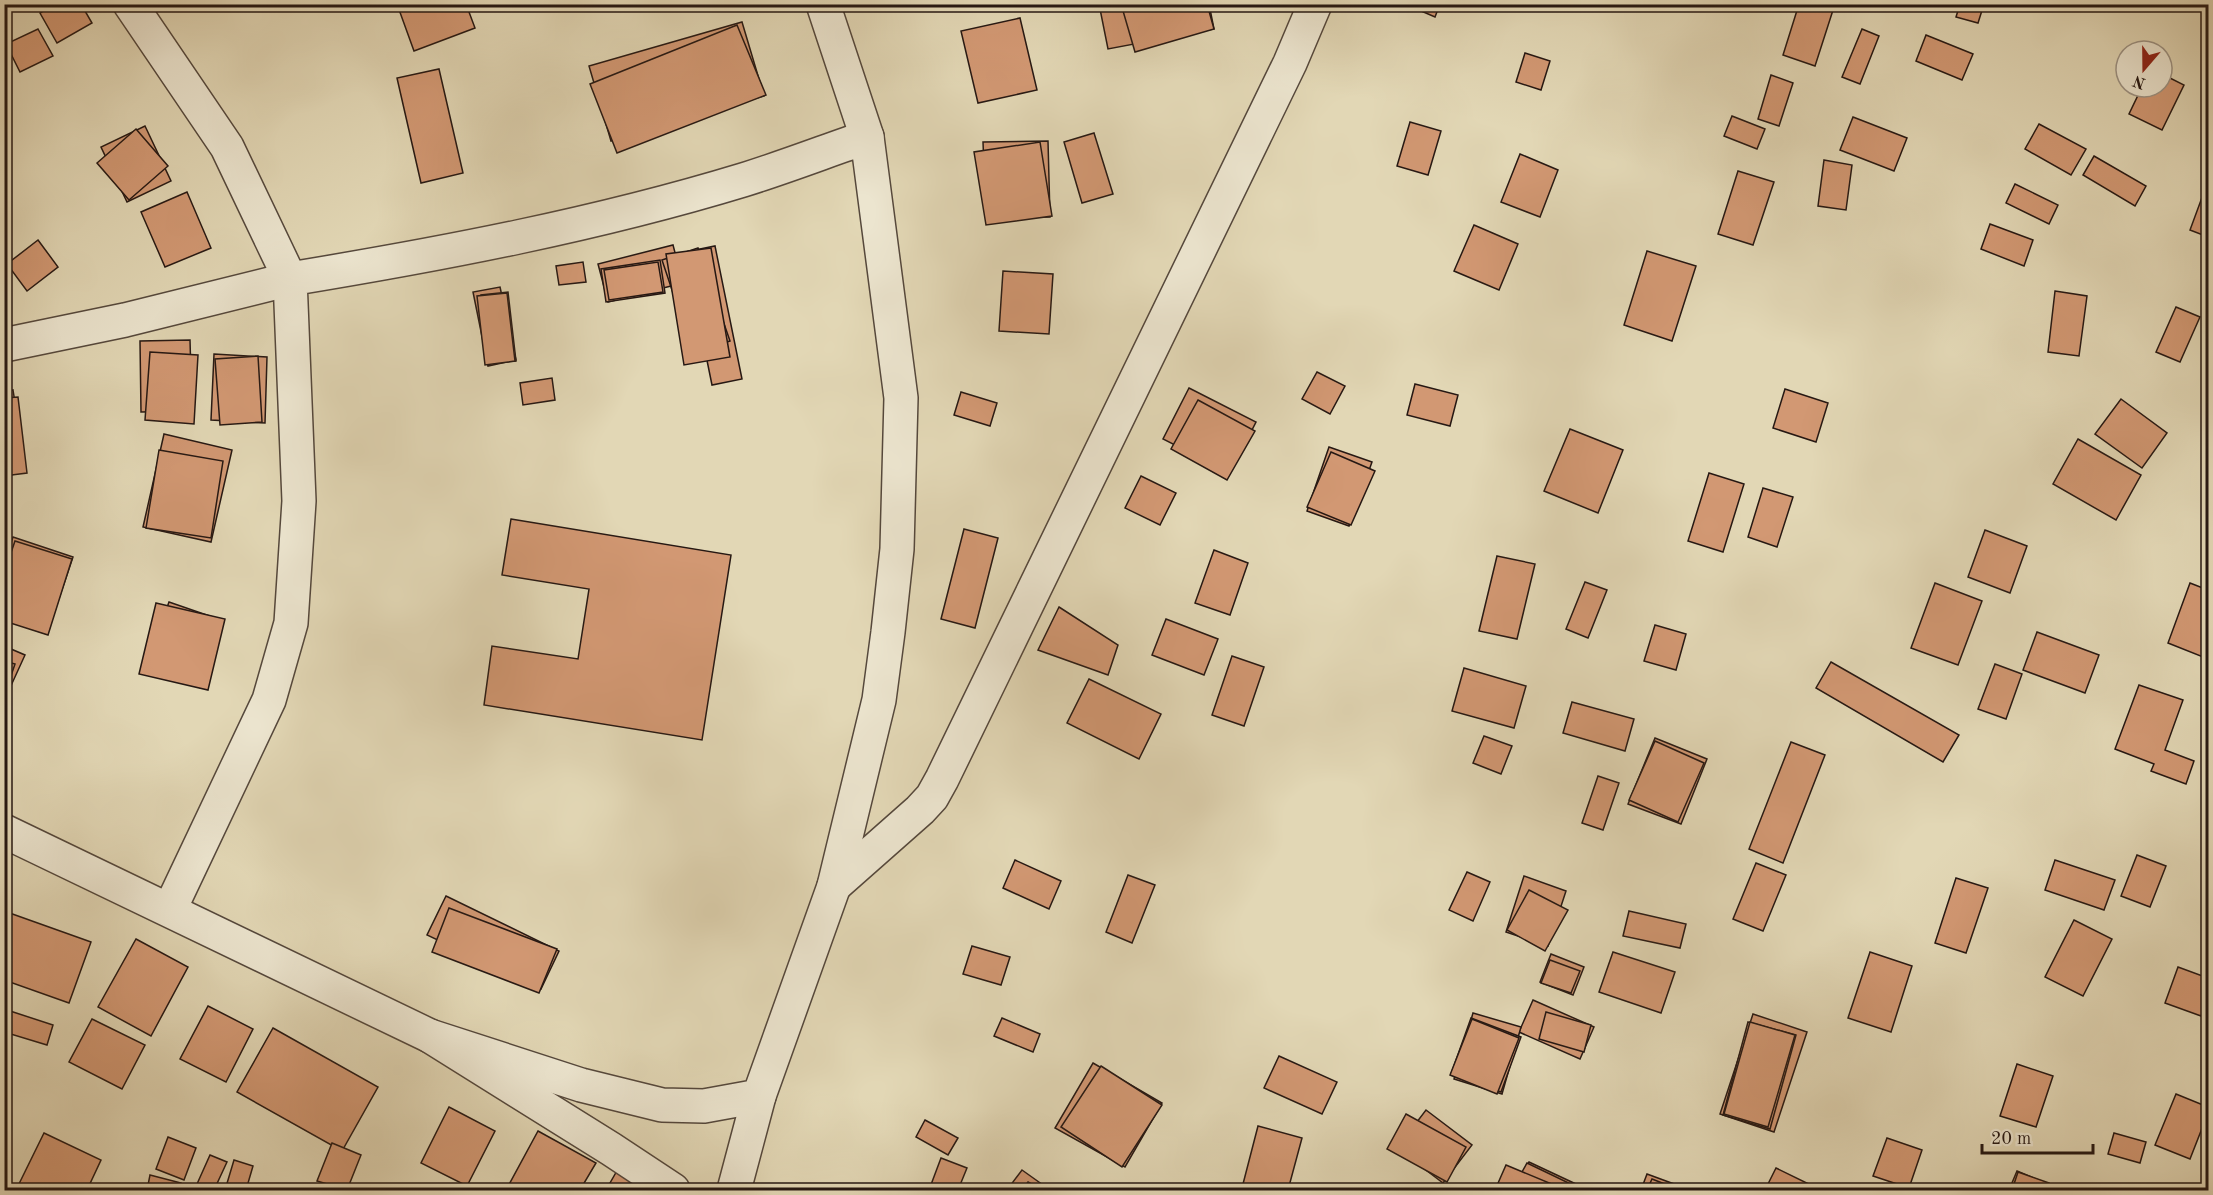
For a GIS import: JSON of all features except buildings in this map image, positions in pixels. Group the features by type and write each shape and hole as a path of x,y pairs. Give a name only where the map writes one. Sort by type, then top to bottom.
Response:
{"street":[{"path":"130,4 227,147 290,279 299,501 291,623 269,700 170,909"},
{"path":"734,1191 759,1096 834,886 879,700 897,549 901,398 867,137 823,4"},
{"path":"834,886 920,810 932,797 942,779 1290,63 1315,4"},
{"path":"4,345 125,320 290,279 410,259 629,211 743,180 867,137"},
{"path":"4,831 430,1036 611,1149 673,1191"},
{"path":"430,1036 581,1085 662,1105 704,1106 759,1096"}]}
